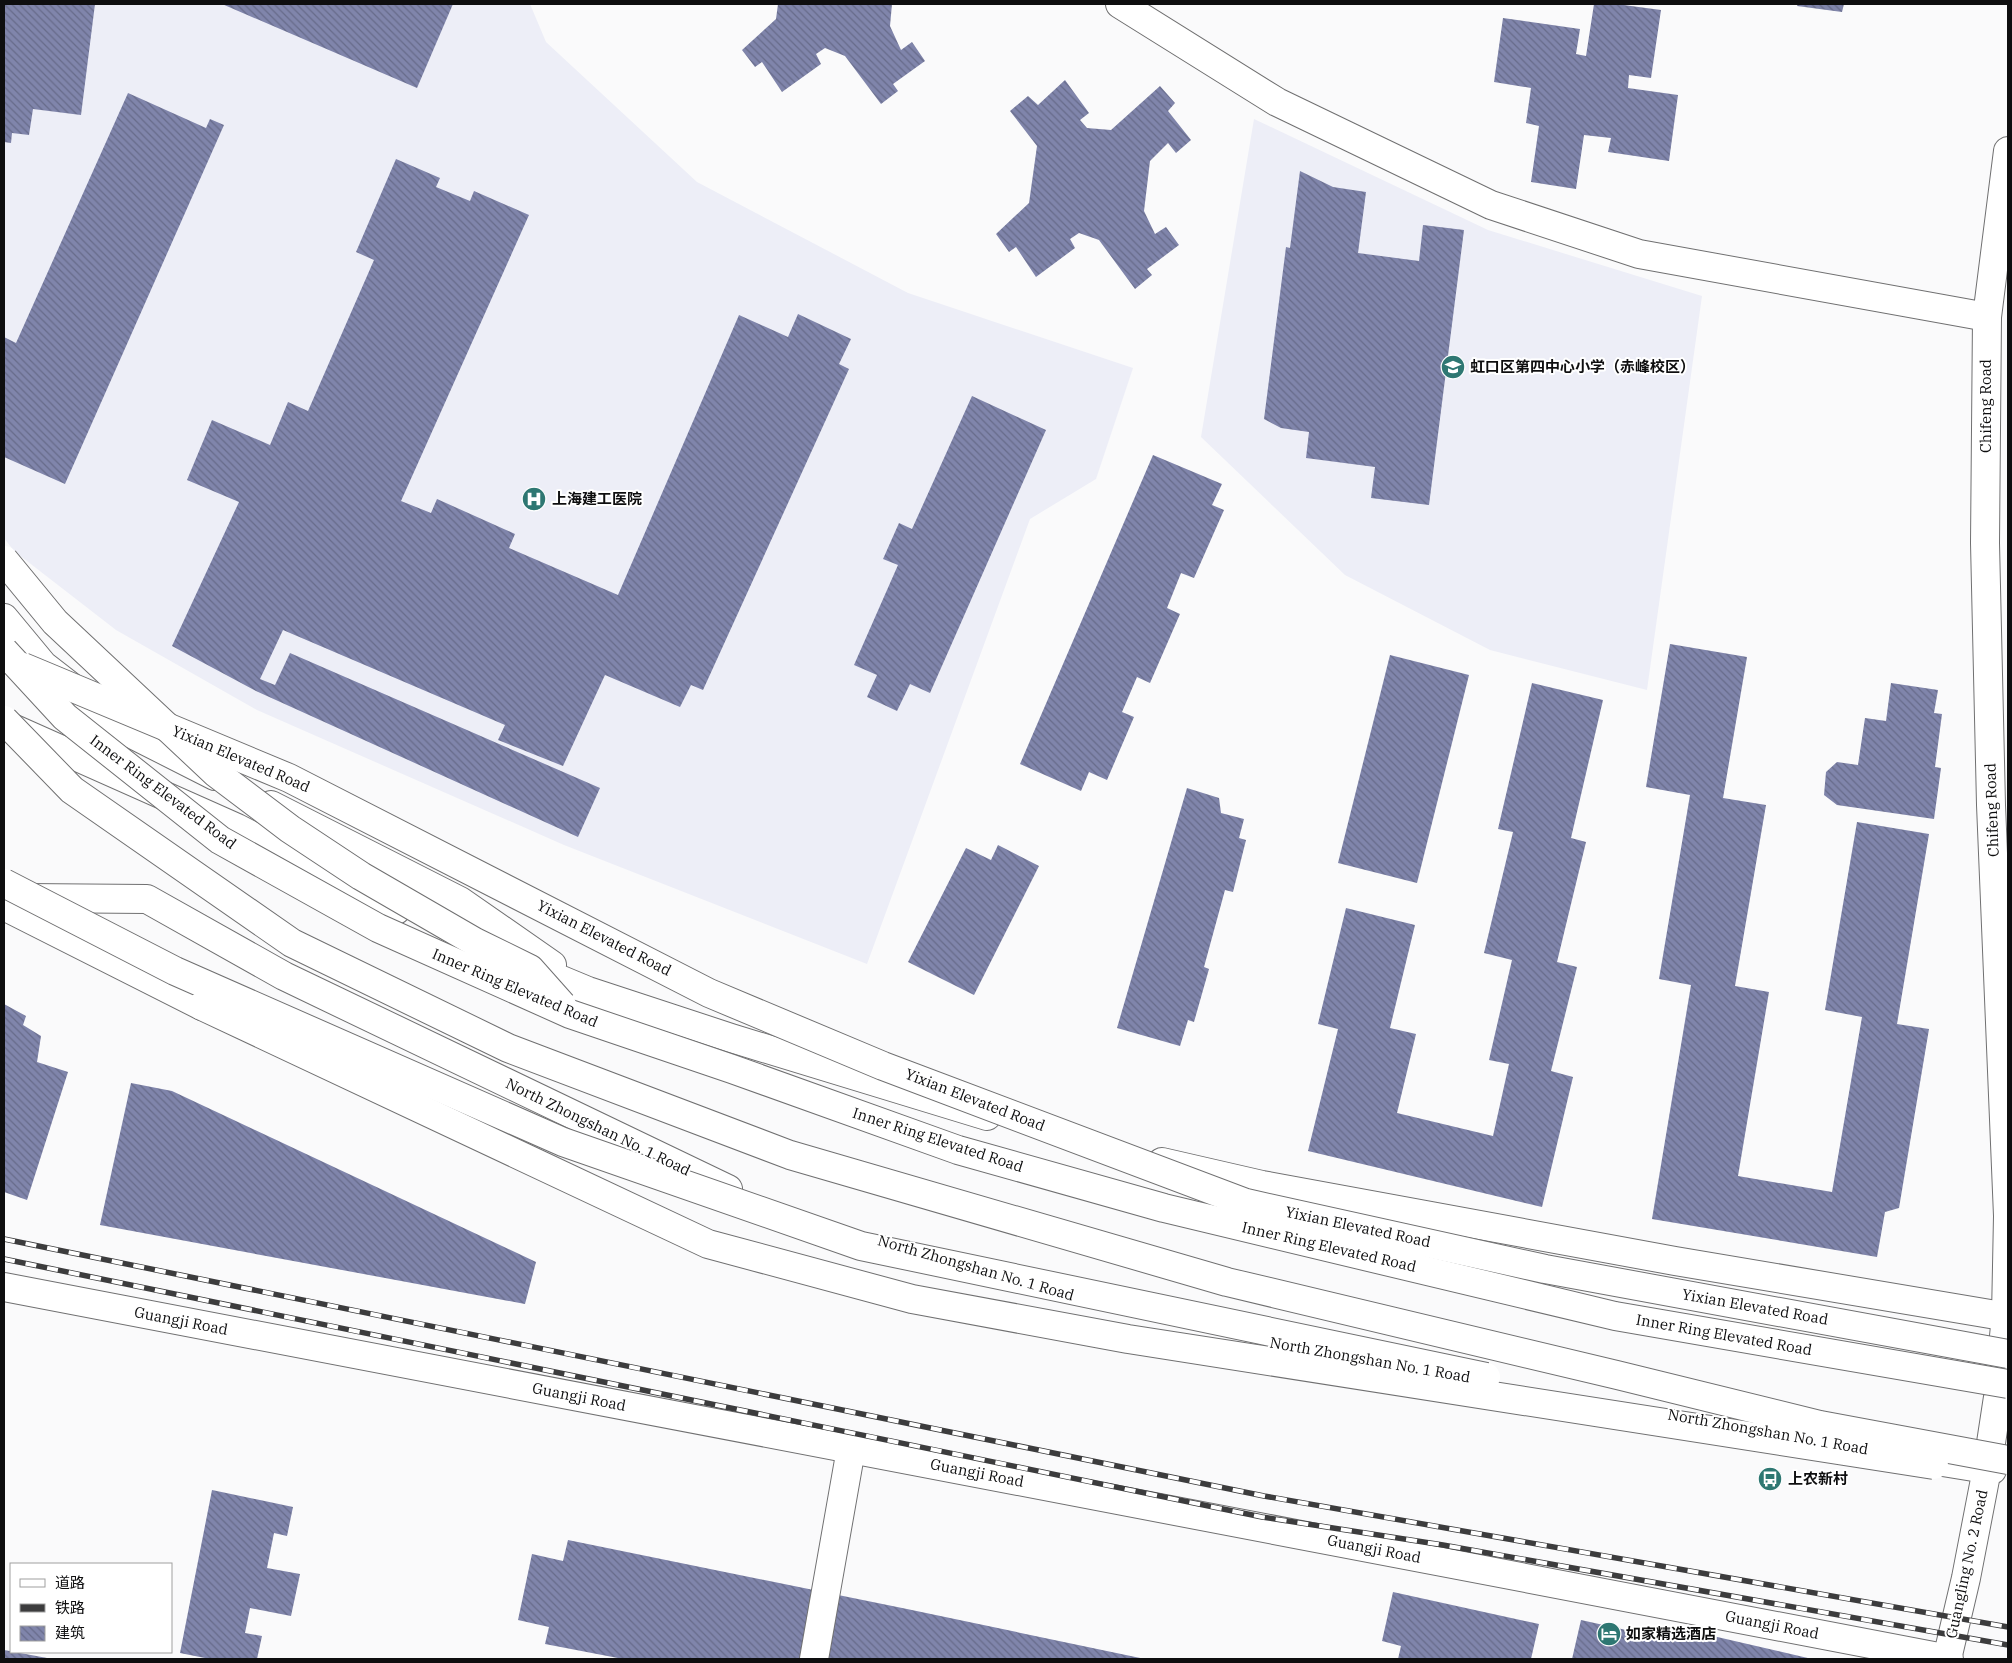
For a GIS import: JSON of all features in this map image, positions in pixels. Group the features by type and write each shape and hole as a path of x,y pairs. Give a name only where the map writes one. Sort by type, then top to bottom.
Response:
{"main road":[{"path":"1120,4 1277,102 1491,206 1639,254 1987,317"},
{"name":"Chifeng Road","path":"2003,1469 1998,1397 2007,1317 2008,1216 1991,805 1986,553 1987,317 2008,152"},
{"path":"4,560 55,622 216,773 290,829 361,876 475,942 530,969 570,1014"},
{"path":"4,618 43,665 132,734 460,901 588,991"},
{"name":"Inner Ring Elevated Road","path":"4,651 65,717 220,840 378,928 570,1014 732,1069 958,1150 1164,1208 1615,1316 2008,1384"},
{"name":"Yixian Elevated Road","path":"4,659 289,778 709,993 883,1066 1246,1203 1545,1269 2008,1354"},
{"path":"4,720 72,790 292,942 508,1048 790,1155 1227,1282 1617,1374 2003,1469"},
{"path":"4,725 237,828 411,918 588,991 936,1102 1113,1152 1262,1185 1675,1261 2007,1317"},
{"path":"4,883 175,971 563,1142 861,1246 1631,1407 1715,1421 1820,1425"},
{"name":"North Zhongshan No. 1 Road","path":"4,898 147,899 284,976 763,1206 1161,1322 1773,1434 2003,1469"},
{"path":"4,906 202,1006 708,1244 912,1299 1128,1339 1956,1468 2003,1469"},
{"name":"Guangji Road","path":"4,1287 1948,1659"},
{"path":"814,1659 851,1449"},
{"name":"Guangling No. 2 Road","path":"1948,1659 1966,1578 2003,1469"}],"shaded area":[{"name":"上海建工医院","path":"4,4 530,4 546,42 697,182 908,293 1133,368 1096,479 1030,519 867,964 564,845 257,710 116,630 14,551 4,538"},
{"name":"虹口区第四中心小学（赤峰校区）","path":"1254,119 1488,230 1702,296 1647,690 1490,650 1345,575 1201,437"}],"building":[{"path":"4,4 95,4 81,115 33,109 29,135 12,133 11,143 4,142"},
{"path":"222,4 453,4 417,88"},
{"path":"778,4 892,4 890,26 901,50 912,42 925,61 893,84 898,91 881,104 845,56 825,48 816,54 821,64 782,92 762,62 755,67 742,50 776,19"},
{"path":"1594,4 1616,4 1661,10 1651,78 1629,75 1628,88 1678,95 1669,161 1608,152 1611,138 1584,135 1576,189 1531,182 1539,126 1526,123 1531,88 1494,82 1503,18 1580,29 1576,54 1586,56"},
{"path":"1798,4 1844,4 1842,12 1797,6"},
{"path":"1065,80 1089,113 1080,120 1087,128 1111,130 1160,86 1175,103 1168,111 1191,140 1176,153 1168,143 1150,161 1144,211 1155,234 1166,227 1179,245 1147,269 1152,275 1135,289 1099,240 1079,233 1070,239 1075,248 1036,277 1016,247 1009,252 996,234 1029,203 1037,146 1010,111 1028,96 1038,105"},
{"path":"128,93 206,128 210,119 224,125 65,484 4,457 4,337 16,343"},
{"path":"396,159 440,178 436,187 470,201 474,191 529,215 401,501 431,513 437,499 515,534 509,548 618,595 739,315 788,337 798,314 851,339 839,364 849,369 703,690 691,685 680,707 605,675 563,766 498,740 505,725 283,630 260,679 275,685 290,653 600,788 578,837 256,691 172,646 239,502 187,480 212,420 270,445 288,402 308,411 374,260 356,252"},
{"path":"1300,171 1333,187 1366,192 1358,253 1419,261 1423,225 1464,230 1429,505 1371,498 1375,467 1306,458 1309,432 1281,428 1264,419 1286,247 1290,248"},
{"path":"972,396 1046,430 930,693 910,684 897,711 867,697 877,675 854,665 898,565 883,559 899,523 912,529"},
{"path":"1153,455 1222,484 1212,505 1224,510 1194,578 1181,573 1167,608 1180,614 1150,683 1137,677 1122,712 1134,717 1107,780 1089,772 1081,791 1020,764"},
{"path":"1670,644 1747,657 1723,798 1766,805 1735,986 1769,992 1738,1176 1832,1192 1862,1017 1825,1010 1857,822 1929,834 1897,1024 1929,1029 1899,1208 1885,1212 1877,1257 1652,1219 1691,985 1659,979 1690,795 1646,787"},
{"path":"1390,655 1469,675 1417,883 1338,863"},
{"path":"1532,683 1603,700 1571,838 1586,842 1557,962 1577,967 1551,1071 1573,1077 1542,1207 1308,1151 1338,1029 1318,1024 1346,908 1415,925 1390,1028 1416,1034 1397,1113 1493,1136 1509,1064 1489,1060 1512,960 1484,953 1513,832 1498,829"},
{"path":"1891,683 1938,690 1934,713 1942,714 1935,767 1941,768 1934,819 1837,805 1824,795 1826,772 1837,762 1858,765 1865,718 1886,721"},
{"path":"1187,788 1219,798 1221,813 1244,819 1239,838 1246,840 1233,892 1225,890 1204,967 1209,969 1194,1022 1188,1020 1180,1046 1117,1028"},
{"path":"998,845 1039,866 974,995 908,962 966,848 991,860"},
{"path":"4,1004 26,1016 23,1025 41,1036 37,1062 68,1072 27,1200 4,1192"},
{"path":"131,1083 172,1091 536,1262 525,1304 100,1225"},
{"path":"212,1490 293,1507 287,1536 274,1533 267,1568 300,1574 291,1616 250,1608 245,1633 262,1636 257,1659 210,1659 180,1653"},
{"path":"568,1540 1145,1659 623,1659 545,1644 549,1627 518,1620 532,1554 563,1561"},
{"path":"1393,1592 1539,1624 1531,1659 1398,1659 1401,1646 1382,1641"},
{"name":"如家精选酒店","path":"1581,1620 1671,1640 1674,1627 1812,1659 1572,1659"},
{"path":"4,1650 10,1651 10,1653 47,1658 47,1659 4,1659"}],"railway":[{"path":"4,1239 1264,1496 2008,1627"},
{"path":"4,1259 1262,1517 1443,1545 2008,1645"}],"place":[{"name":"虹口区第四中心小学（赤峰校区）","path":"1453,367"},
{"name":"上海建工医院","path":"534,499"},
{"name":"上农新村","path":"1770,1479"},
{"name":"如家精选酒店","path":"1609,1634"}]}
